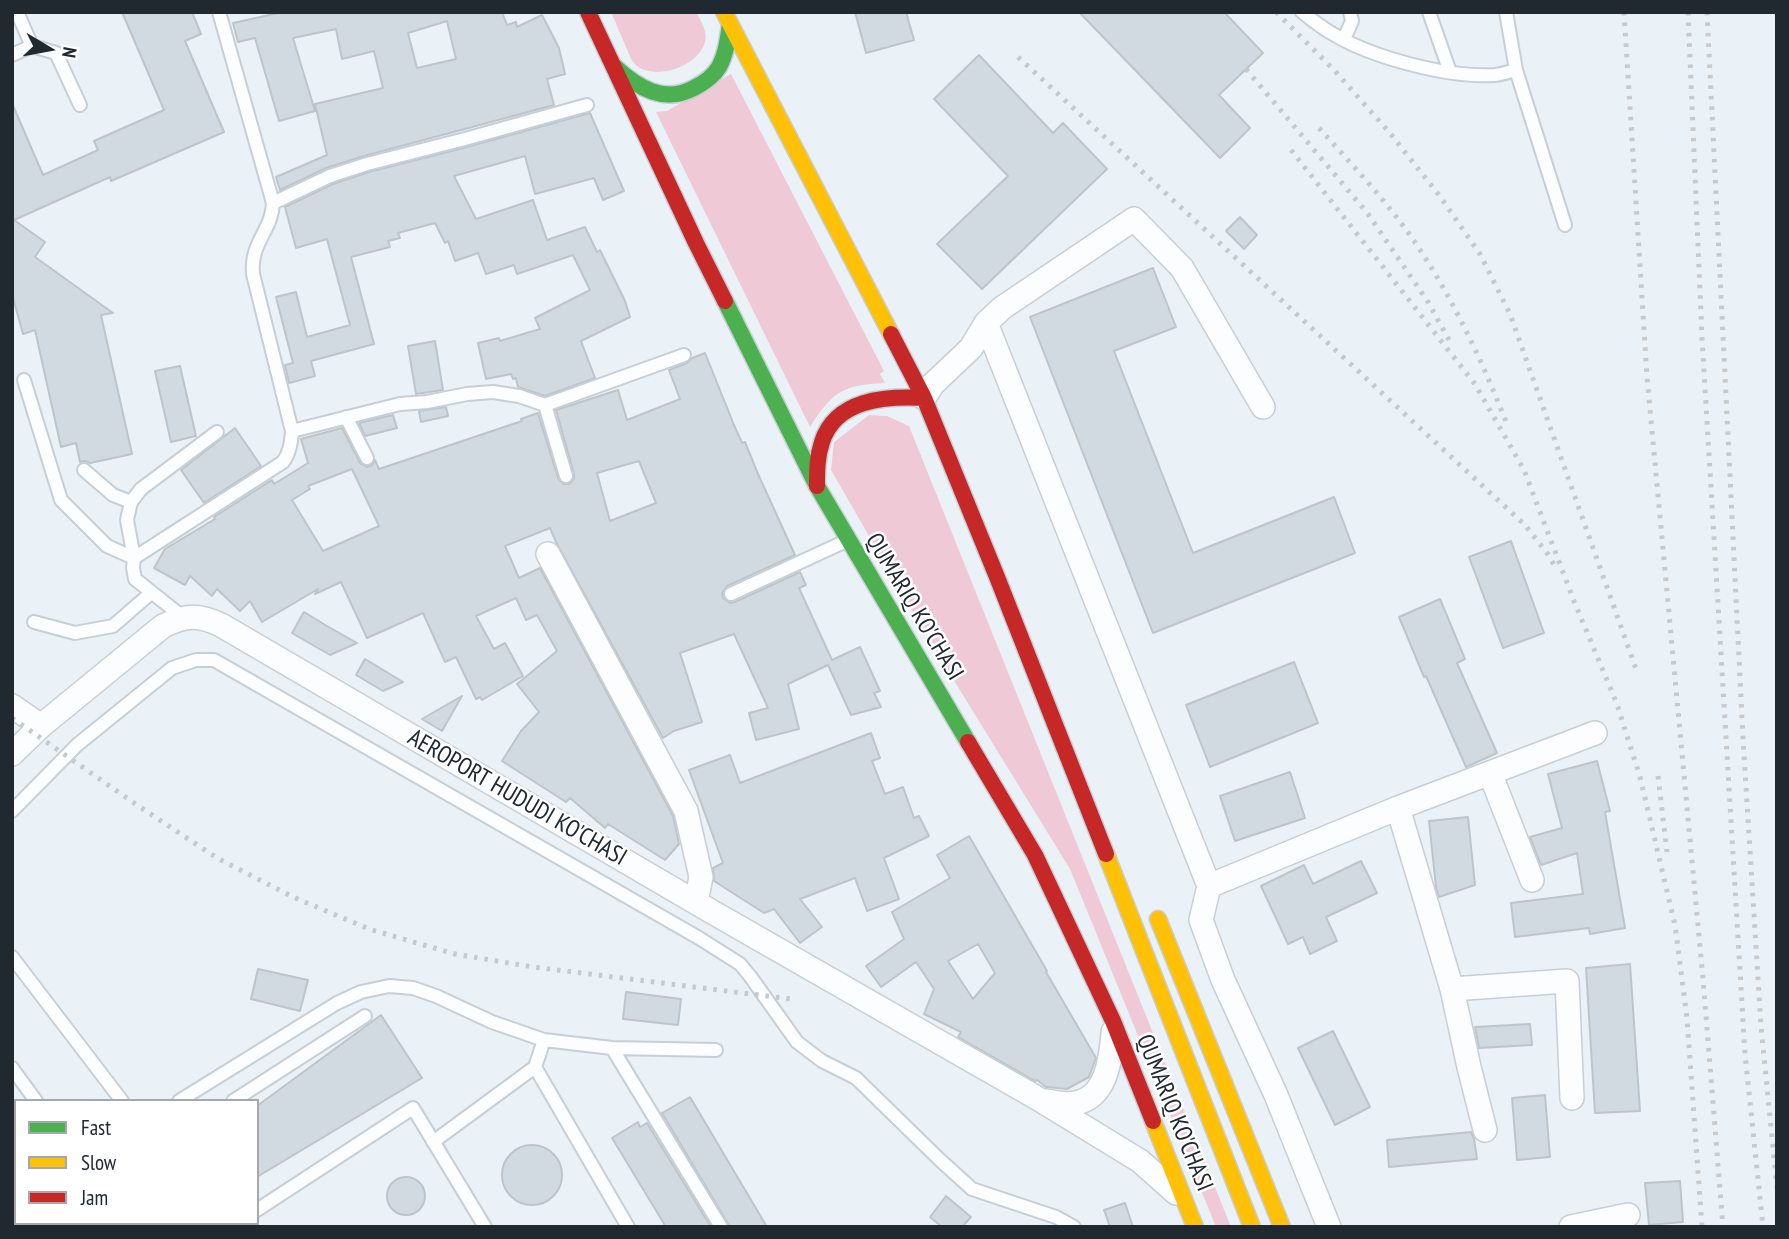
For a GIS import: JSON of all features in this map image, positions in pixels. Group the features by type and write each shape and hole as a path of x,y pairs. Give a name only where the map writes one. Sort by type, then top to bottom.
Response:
{"main road":[{"name":"QUMARIQ KO'CHASI","path":"588,12 696,243 817,486 1035,855 1113,1021 1195,1227"},
{"name":"QUMARIQ KO'CHASI","path":"727,18 924,398 998,577 1252,1227"},
{"path":"612,63 629,81 648,92 661,95 683,93 705,82 714,74 726,47 727,18"},
{"path":"817,486 818,449 826,430 835,419 866,401 905,396 924,398"},
{"path":"998,577 1092,776"},
{"path":"1151,901 1282,1227"}],"street":[{"path":"924,398 933,384 971,348 986,323 1002,308 1134,219 1182,268 1263,407"},
{"path":"986,323 1209,886 1201,920 1223,980 1276,1095 1329,1227"},
{"path":"971,348 1004,369"},
{"path":"548,554 686,811 701,877 696,902"},
{"name":"AEROPORT HUDUDI KO'CHASI","path":"184,618 202,617 220,625 1037,1098 1140,1161 1184,1199"},
{"path":"12,754 41,726 145,640 163,626 184,618"},
{"path":"12,706 41,726"},
{"path":"1209,886 1398,808 1595,733"},
{"path":"1490,773 1532,880"},
{"path":"1398,808 1452,989 1485,1130"},
{"path":"1452,989 1567,981 1573,1098"},
{"name":"AEROPORT HUDUDI KO'CHASI","path":"1037,1098 1070,1104 1079,1103 1094,1093 1101,1085 1109,1066 1113,1021"},
{"path":"1571,1227 1628,1215"}],"lane":[{"path":"17,12 32,46"},
{"path":"134,558 284,462 289,453 292,431 252,262 273,214 273,203 219,12"},
{"path":"1302,12 1344,40 1428,68 1496,75 1516,70"},
{"path":"1344,40 1352,21 1350,12"},
{"path":"1429,12 1450,72"},
{"path":"1506,12 1516,70 1565,225"},
{"path":"12,55 32,46 56,53 80,105"},
{"path":"273,203 330,176 366,164 587,105"},
{"path":"292,431 400,404 467,394 493,392 519,396 545,405 684,355"},
{"path":"24,380 61,500 107,546 134,558"},
{"path":"545,405 566,477"},
{"path":"346,417 366,458"},
{"path":"184,618 135,579 127,520 131,502 141,489 217,432"},
{"path":"84,470 113,495 131,502"},
{"path":"731,594 848,540"},
{"path":"34,622 75,633 113,626 151,593"},
{"path":"12,811 77,744 172,668 197,660 214,660 740,964 797,1042 822,1061 856,1078 972,1189 1056,1217 1074,1227"},
{"path":"12,957 120,1099"},
{"path":"182,1099 337,1003 361,992 389,986 413,988 436,996 492,1022 544,1040 612,1048 716,1050"},
{"path":"236,1099 365,1016"},
{"path":"433,1142 535,1067 544,1040"},
{"path":"612,1048 721,1227"},
{"path":"535,1067 628,1227"},
{"path":"12,1068 35,1099"},
{"path":"259,1209 413,1108 485,1227"}],"shaded area":[{"path":"611,12 696,12 705,30 705,42 701,51 684,65 673,70 650,71 633,62"},
{"path":"731,74 884,371 880,374 885,383 849,388 840,392 826,405 810,427 656,112 667,111"},
{"path":"869,415 887,416 909,426 1231,1227 1216,1227 1070,869 926,635 831,470 834,442"}],"building":[{"path":"122,12 192,12 201,34 185,41 224,132 111,181 110,177 14,220 45,242 35,257 113,313 101,315 132,454 90,463 80,462 76,443 61,447 35,330 23,334 12,294 12,103 43,175 98,150 94,141 164,110"},
{"path":"283,12 502,12 507,25 516,22 517,27 542,15 559,48 565,74 547,79 554,105 364,156 326,168 280,190 276,177 327,155 315,104 383,88 374,51 342,59 336,29 293,38 315,111 279,121 255,38 238,42 233,23","holes":["447,21 456,59 417,68 408,33"]},
{"path":"855,12 906,12 914,40 866,53"},
{"path":"1079,12 1224,12 1263,53 1219,95 1250,128 1220,158"},
{"path":"979,55 1053,133 1063,123 1107,169 982,289 937,244 1008,176 934,99"},
{"path":"590,113 624,191 603,200 594,178 535,194 525,156 454,176 476,219 533,200 547,240 585,227 597,252 600,250 630,317 581,341 595,378 545,396 518,387 516,378 513,379 511,374 486,379 478,343 499,338 500,341 540,329 535,318 590,290 573,255 517,274 514,265 486,274 478,253 455,261 448,241 445,243 435,223 398,233 400,238 388,241 390,247 351,257 374,344 311,361 315,376 289,383 285,365 293,363 276,297 296,292 307,337 350,325 327,239 296,248 285,207 333,184 369,172"},
{"path":"1240,217 1257,235 1244,249 1226,231"},
{"path":"1153,268 1176,327 1114,351 1193,553 1334,497 1355,553 1153,633 1030,317"},
{"path":"435,341 443,390 416,394 408,346"},
{"path":"705,353 742,443 745,442 795,555 727,586 722,593 723,598 730,603 735,602 800,572 806,585 799,588 832,660 860,647 880,691 874,693 881,707 851,715 828,665 788,684 799,729 756,740 749,713 768,708 734,634 680,653 702,722 674,731 663,738 550,528 505,546 519,578 540,568 673,816 679,844 665,860 608,824 605,828 570,798 566,802 502,761 521,731 539,712 517,684 557,651 537,615 526,620 516,598 476,616 494,649 505,643 523,676 482,700 480,697 476,699 456,657 445,662 423,613 367,638 341,582 315,594 318,589 262,622 250,601 240,611 217,589 212,596 190,576 185,585 154,568 165,549 272,480 274,484 308,463 301,439 342,428 360,463 367,467 375,460 379,469 522,421 521,419 538,413 558,478 563,484 569,484 574,479 574,474 556,410 618,390 627,420 680,399 669,370 687,363","holes":["639,461 656,503 610,521 597,473","352,469 379,526 323,551 292,500 310,489 308,486"]},
{"path":"180,366 196,436 171,442 155,371"},
{"path":"446,407 448,416 421,422 419,411"},
{"path":"393,415 397,428 365,436 359,423"},
{"path":"235,428 261,466 204,503 181,470"},
{"path":"1511,541 1544,633 1503,648 1469,557"},
{"path":"1440,599 1465,659 1457,663 1497,753 1466,767 1399,617"},
{"path":"304,612 357,643 330,655 292,633"},
{"path":"365,659 403,682 383,691 356,675"},
{"path":"1294,662 1318,723 1210,767 1186,705"},
{"path":"462,696 442,731 422,719"},
{"path":"871,733 880,758 872,761 885,794 903,787 914,818 919,816 929,836 884,858 899,899 867,911 855,878 800,899 822,927 800,943 774,909 764,913 714,881 713,868 723,863 689,770 730,755 740,783"},
{"path":"1597,761 1610,811 1605,812 1625,928 1590,934 1589,928 1515,937 1511,903 1583,894 1577,853 1541,865 1530,837 1562,828 1548,774"},
{"path":"1290,772 1305,818 1235,841 1220,796"},
{"path":"1468,817 1475,885 1439,897 1429,821"},
{"path":"969,836 1096,1058 1089,1077 1067,1089 1046,1087 958,1037 961,1032 924,1014 934,989 916,962 881,987 866,966 904,939 892,912 950,878 937,855","holes":["978,944 995,973 973,999 948,961"]},
{"path":"1361,861 1377,893 1326,917 1337,941 1310,954 1303,937 1288,944 1261,886 1304,865 1313,884"},
{"path":"1630,964 1640,1111 1595,1113 1586,968"},
{"path":"258,969 308,980 300,1011 251,999"},
{"path":"626,992 681,999 678,1025 623,1019"},
{"path":"381,1015 422,1078 259,1176 259,1105"},
{"path":"1530,1024 1532,1045 1479,1048 1475,1027"},
{"path":"1333,1031 1370,1107 1335,1125 1298,1048"},
{"path":"1545,1095 1550,1157 1517,1160 1512,1098"},
{"path":"690,1097 767,1227 730,1227 662,1113"},
{"path":"638,1122 640,1127 647,1123 711,1227 666,1227 612,1138"},
{"path":"1471,1132 1477,1159 1389,1167 1387,1140"},
{"path":"526,1145 538,1145 554,1153 560,1163 560,1187 554,1197 538,1205 526,1205 510,1197 502,1181 502,1169 510,1153"},
{"path":"406,1177 420,1182 425,1196 420,1210 406,1215 392,1210 387,1196 392,1182"},
{"path":"1680,1181 1683,1222 1649,1225 1645,1183"},
{"path":"946,1196 971,1217 962,1227 942,1227 930,1217"},
{"path":"1125,1203 1133,1227 1110,1227 1104,1210"}],"railway":[{"path":"1276,12 1335,71 1389,132 1439,195 1480,254 1510,314 1636,669"},
{"path":"1624,12 1647,377 1703,979 1723,1227"},
{"path":"1688,12 1702,338 1745,1054 1763,1227"},
{"path":"1707,12 1743,739 1761,1026 1777,1188"},
{"path":"1018,57 1525,525 1554,565"},
{"path":"1246,69 1368,214 1428,302 1449,340"},
{"path":"1319,128 1388,206 1424,256 1470,338 1507,424"},
{"path":"1291,150 1475,384 1524,470 1617,704 1640,777 1675,925 1687,1018 1702,1227"},
{"path":"12,718 217,858 293,897 369,929 455,954 533,967 791,999"},
{"path":"1658,776 1667,852"}],"traffic: fast":[{"path":"615,67 652,91 662,94 683,93 705,82 717,71 725,52 730,24"},
{"path":"725,301 817,486 968,742"}],"traffic: slow":[{"path":"724,12 891,334"},
{"path":"1106,854 1252,1227"},
{"path":"1158,919 1282,1227"},
{"path":"1153,1121 1195,1227"}],"traffic: jam":[{"path":"588,12 725,301"},
{"path":"891,334 924,398 1106,854"},
{"path":"817,486 822,442 838,417 864,403 894,398 924,398"},
{"path":"968,742 1035,855 1113,1021 1153,1121"}]}
